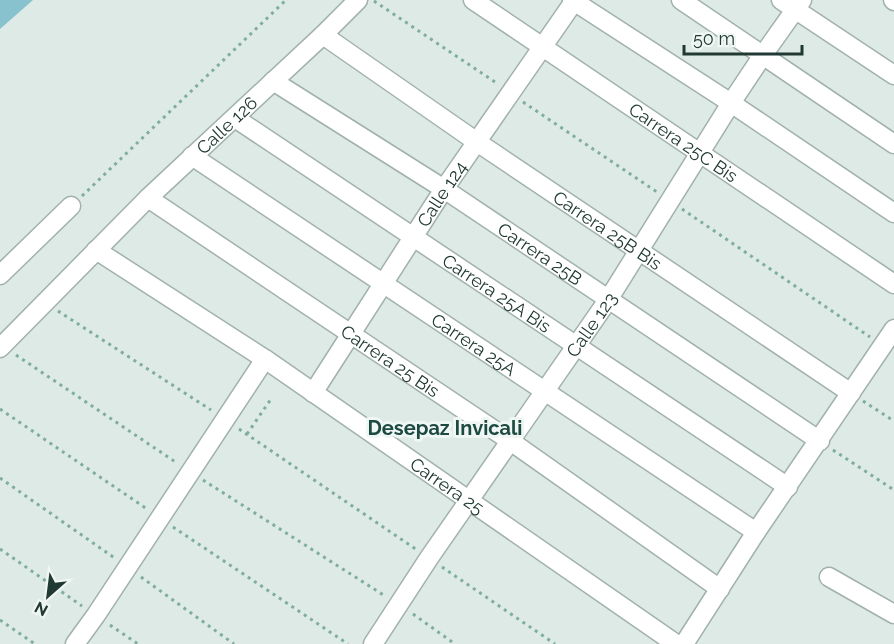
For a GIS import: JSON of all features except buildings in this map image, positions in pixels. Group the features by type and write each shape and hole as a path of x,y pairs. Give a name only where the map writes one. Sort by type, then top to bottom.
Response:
{"street":[{"name":"Calle 126","path":"1,347 148,198 358,0"},
{"name":"Carrera 25C Bis","path":"473,0 894,284"},
{"path":"574,0 894,213"},
{"name":"Calle 124","path":"313,393 412,236 574,0"},
{"path":"681,0 894,144"},
{"path":"793,3 894,75"},
{"name":"Calle 123","path":"372,644 509,440 608,300 763,55 793,3"},
{"name":"Carrera 25B Bis","path":"323,35 477,142 851,393"},
{"name":"Carrera 25B","path":"273,81 444,189 820,441"},
{"name":"Carrera 25A Bis","path":"235,118 788,487"},
{"name":"Carrera 25A","path":"192,156 756,532"},
{"name":"Carrera 25 Bis","path":"148,198 509,440 720,589"},
{"path":"0,275 71,206"},
{"name":"Carrera 25","path":"96,250 265,358 676,644"},
{"path":"684,644 756,532 894,329"},
{"path":"75,644 226,420 265,358"},
{"path":"829,577 894,614"}],"path":[{"path":"71,206 286,0"},
{"path":"373,0 883,345"},
{"path":"45,303 247,434 555,644"},
{"path":"1,347 190,472 399,605 455,644"},
{"path":"851,393 894,421"},
{"path":"247,434 271,399"},
{"path":"820,441 894,490"},
{"path":"0,549 138,644"},
{"path":"0,620 35,644"}],"water":[{"path":"0,0 33,0 0,29"}],"district":[{"name":"Desepaz Invicali","path":"445,428"}]}
